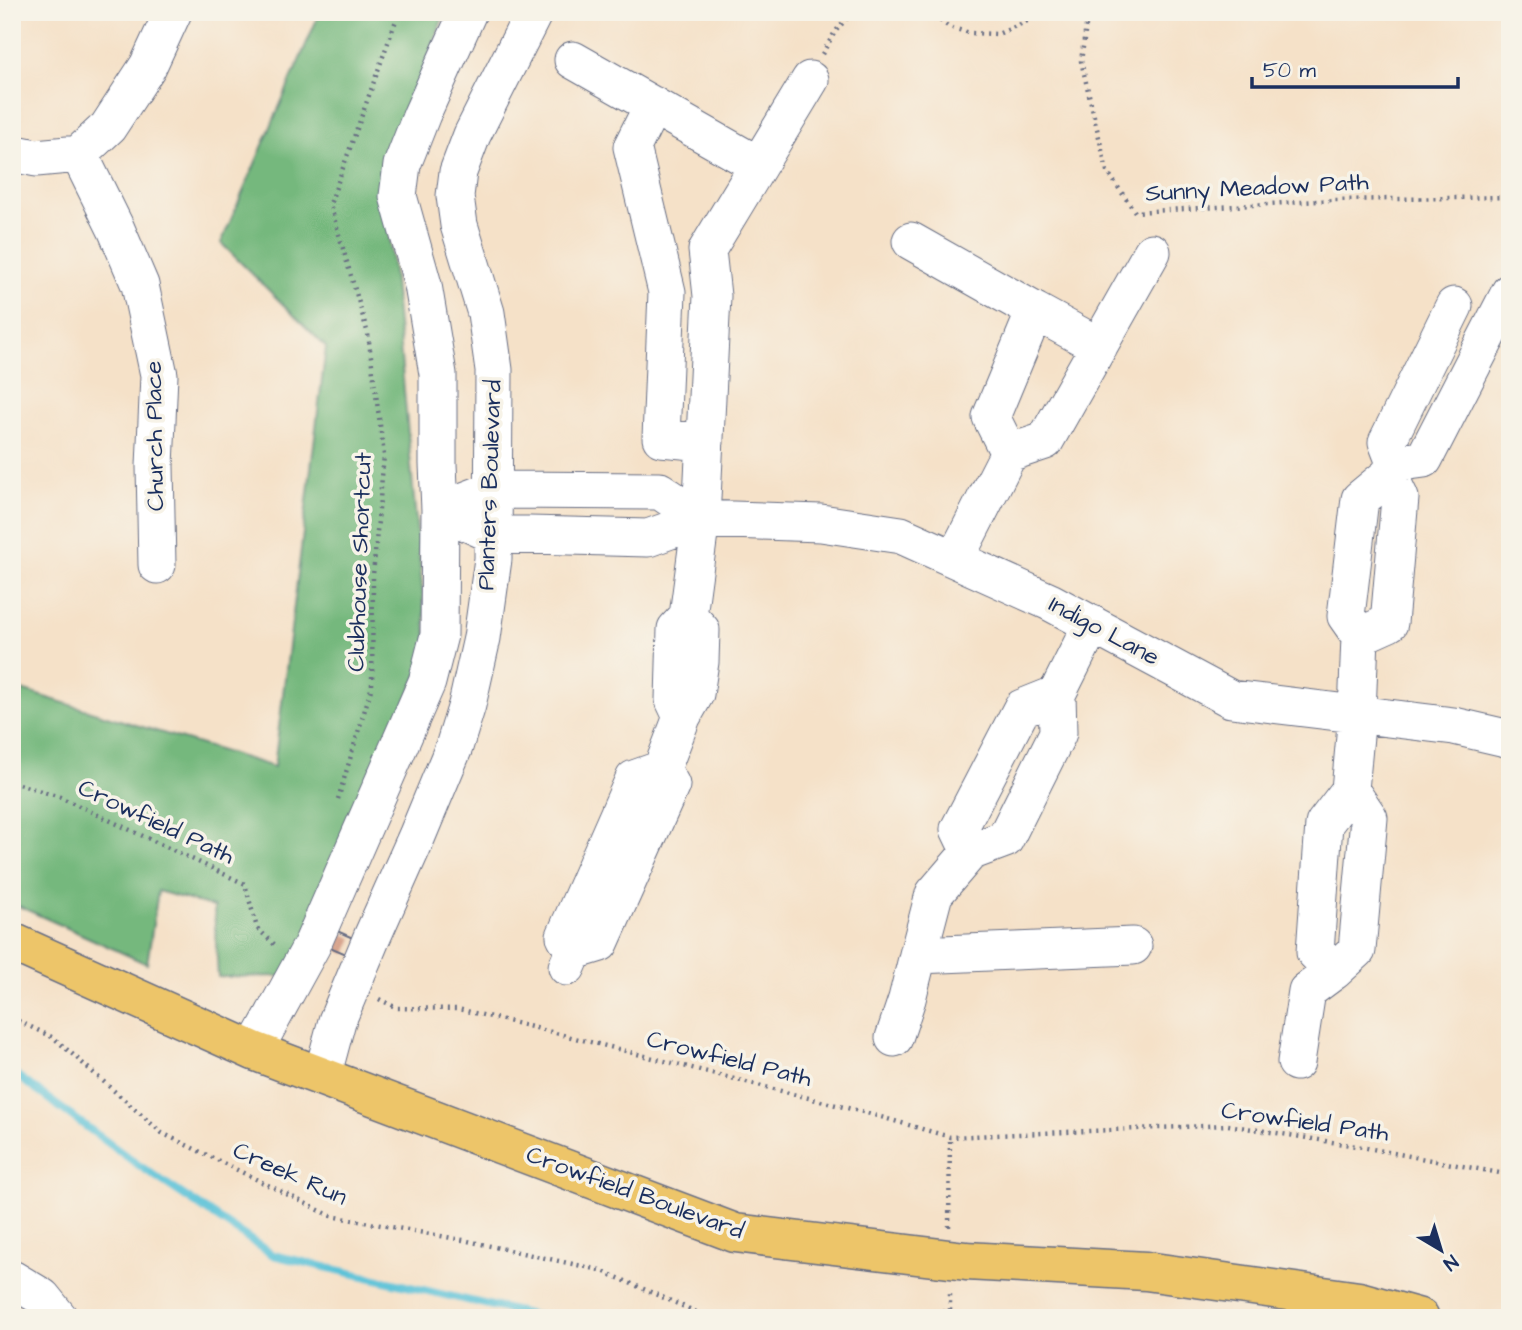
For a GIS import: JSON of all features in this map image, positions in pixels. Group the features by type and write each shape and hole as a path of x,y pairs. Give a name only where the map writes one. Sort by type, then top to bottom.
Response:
{"main road":[{"name":"Crowfield Boulevard","path":"12,942 254,1051 735,1233 967,1261 1146,1271 1359,1301 1420,1318"}],"street":[{"path":"12,153 36,158 79,154 108,127 148,66 173,12"},
{"name":"Planters Boulevard","path":"254,1051 312,945 427,682 439,635 438,374 423,285 398,196 402,165 468,12"},
{"name":"Planters Boulevard","path":"322,1077 337,1021 454,747 467,705 482,638 493,559 494,370 486,313 459,225 455,196 458,172 472,135 534,12"},
{"path":"573,60 758,165"},
{"path":"667,292 707,250 810,80"},
{"path":"653,105 632,147 667,292 661,439 705,442"},
{"name":"Church Place","path":"79,154 117,229 140,285 159,375 155,466 157,565"},
{"path":"911,241 1099,346"},
{"path":"571,959 565,936 634,779 662,769 682,717 674,700 676,629 688,617 701,519 712,296 707,250"},
{"path":"955,559 1009,453 1045,441 1152,252"},
{"path":"1392,469 1423,459 1510,292"},
{"path":"1296,1062 1307,991 1334,971 1315,952 1324,824 1350,790 1360,636 1390,623 1400,498 1387,442 1454,306"},
{"path":"1009,453 991,417 1035,311"},
{"path":"440,510 493,490 660,491 701,519"},
{"name":"Indigo Lane","path":"440,510 492,534 648,538 701,519 821,523 901,535 1050,602 1231,699 1454,726 1510,739"},
{"path":"894,1038 934,894 970,852 960,829 1022,708 1057,694 1092,624"},
{"path":"918,955 1133,946"},
{"path":"12,1279 42,1297 59,1318"}],"path":[{"name":"Clubhouse Shortcut","path":"337,802 372,686 373,575 384,455 368,334 330,204 400,12"},
{"path":"810,80 825,48 852,12"},
{"path":"929,12 949,27 970,33 998,34 1048,12"},
{"name":"Sunny Meadow Path","path":"1088,12 1081,61 1107,172 1135,212 1335,200 1510,197"},
{"name":"Crowfield Path","path":"12,782 60,797 245,884 257,928 280,949 303,961"},
{"name":"Crowfield Path","path":"352,985 397,1008 458,1009 536,1027 867,1112 950,1137 1228,1125 1510,1175"},
{"name":"Creek Run","path":"12,1018 54,1038 162,1133 331,1216 463,1240 600,1270 710,1318"}],"green space":[{"path":"320,12 445,12 383,181 428,651 289,976 218,977 214,907 158,891 147,964 12,903 12,687 274,767 326,347 221,243"}],"building":[{"path":"337,931 353,938 346,954 330,947"}],"waterway":[{"path":"12,1072 137,1164 273,1255 544,1318"}]}
